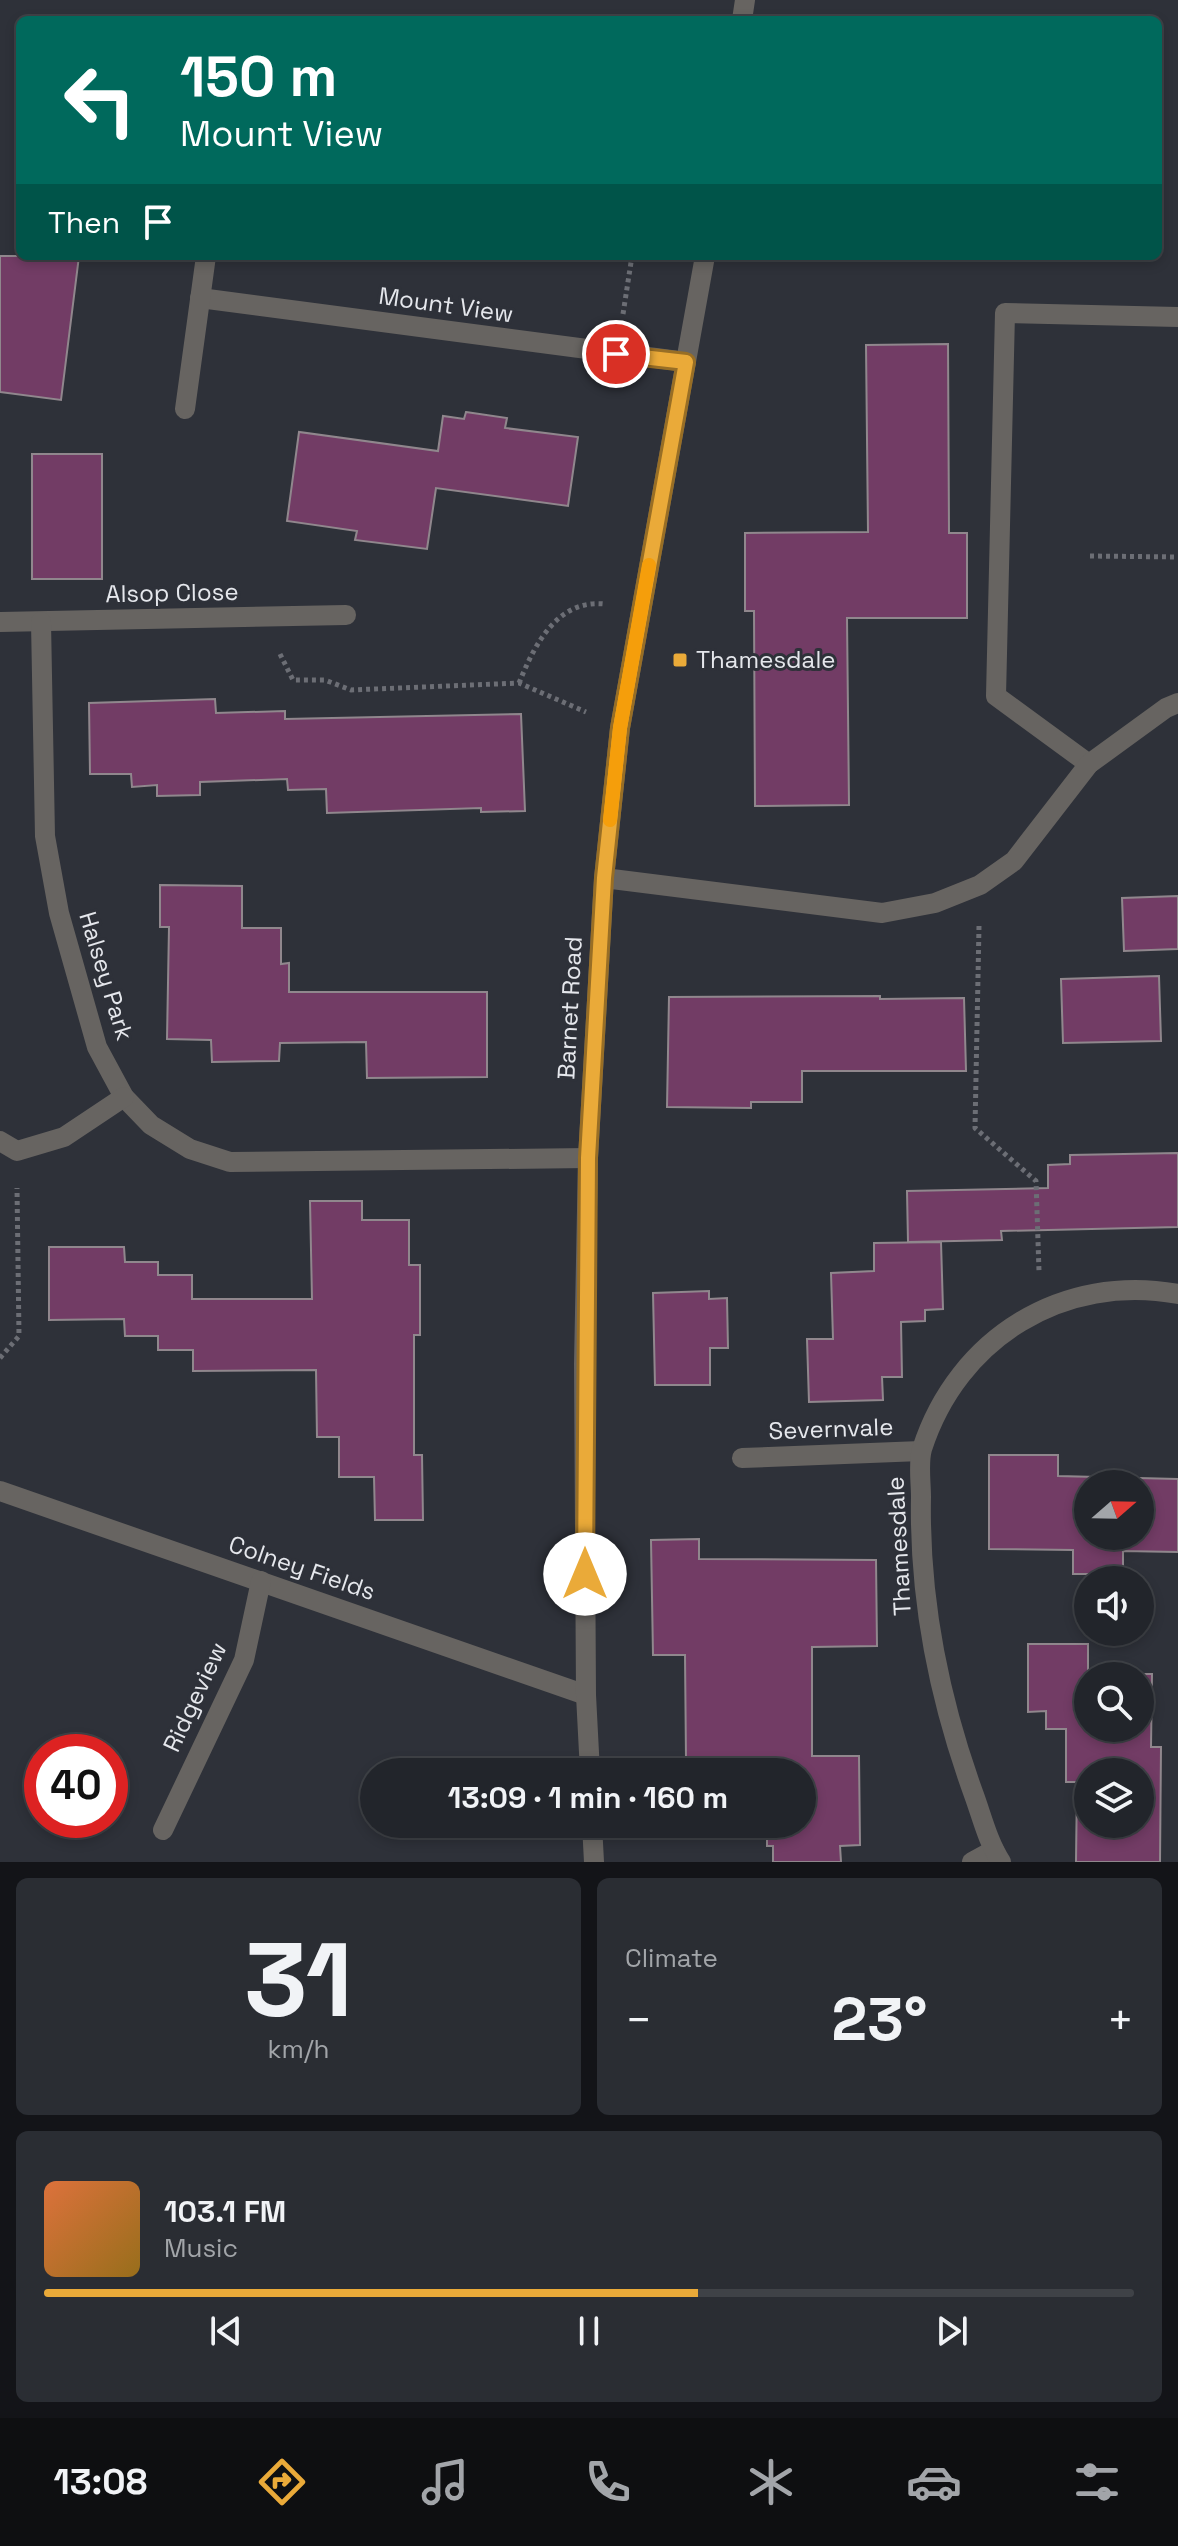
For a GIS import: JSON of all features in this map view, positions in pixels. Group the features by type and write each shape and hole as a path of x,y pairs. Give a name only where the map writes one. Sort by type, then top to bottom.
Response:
{"street":[{"path":"185,409 205,260"},
{"name":"Barnet Road","path":"589,1758 584,1379 588,1158 604,878 620,728 704,260"},
{"name":"Mount View","path":"200,298 686,362"},
{"path":"1089,764 996,696 1005,313 1178,317"},
{"name":"Alsop Close","path":"0,622 346,615"},
{"name":"Halsey Park","path":"41,622 45,836 59,913 97,1047 124,1097 151,1125 190,1149 230,1162 588,1158"},
{"path":"604,878 882,913 935,903 980,885 1014,861 1089,764 1166,708 1178,703"},
{"path":"8,1146 64,1137 124,1097"},
{"name":"Thamesdale","path":"998,1856 950,1731 929,1627 920,1532 921,1451 945,1397 972,1362 1004,1334 1041,1310 1086,1293 1140,1287 1178,1294"},
{"name":"Severnvale","path":"742,1458 921,1451"},
{"name":"Colney Fields","path":"0,1491 586,1695"},
{"name":"Ridgeview","path":"163,1830 244,1660 261,1581"},
{"path":"593,1838 594,1862"},
{"path":"972,1862 998,1856"}],"path":[{"path":"622,318 631,260"},
{"path":"1090,556 1178,557"},
{"path":"519,683 547,630 563,614 589,602 604,604"},
{"path":"262,617 293,680 325,680 351,690 519,683 587,712"},
{"path":"980,885 975,1128 1036,1181 1041,1310"},
{"path":"0,1358 19,1336 8,1146"}],"building":[{"path":"0,256 16,256 16,260 78,260 61,400 0,392"},
{"path":"948,344 949,533 967,533 967,618 847,618 849,805 755,806 754,611 745,611 745,533 868,532 866,345"},
{"path":"466,412 507,418 505,428 578,437 568,506 436,488 427,549 355,540 357,531 287,521 299,432 438,451 443,416 464,419"},
{"path":"32,454 102,454 102,579 32,579"},
{"path":"215,699 216,713 285,711 285,719 521,714 525,811 481,812 481,808 327,813 326,789 288,790 287,779 200,782 200,795 157,796 157,785 132,787 131,774 90,774 89,703"},
{"path":"160,885 242,886 242,928 281,928 281,964 289,963 289,992 487,992 487,1077 367,1078 366,1042 280,1043 279,1061 212,1062 211,1040 167,1039 169,927 160,927"},
{"path":"1178,896 1178,949 1124,951 1122,898"},
{"path":"1159,976 1161,1041 1063,1043 1061,979"},
{"path":"880,996 880,999 964,998 966,1071 802,1071 802,1102 751,1102 751,1108 667,1107 669,997"},
{"path":"1178,1153 1178,1227 1001,1231 1002,1240 908,1242 907,1191 1048,1188 1048,1165 1070,1164 1070,1155"},
{"path":"310,1201 362,1201 362,1220 409,1220 409,1265 420,1265 420,1335 414,1335 414,1455 422,1455 423,1520 375,1520 374,1477 339,1477 339,1437 317,1437 316,1370 193,1371 193,1350 158,1350 158,1336 125,1336 124,1319 49,1320 49,1247 124,1247 125,1262 158,1262 158,1275 192,1275 192,1299 312,1299"},
{"path":"941,1242 943,1309 925,1310 925,1321 901,1322 902,1377 882,1377 883,1400 809,1402 807,1339 833,1339 831,1273 874,1271 874,1243"},
{"path":"709,1291 709,1299 727,1298 728,1348 710,1348 710,1385 655,1385 653,1293"},
{"path":"989,1455 1058,1455 1058,1476 1074,1476 1074,1550 1154,1550 1154,1478 1178,1479 1178,1552 1123,1551 1123,1566 1074,1566 1073,1574 1073,1550 989,1549"},
{"path":"699,1539 699,1559 876,1560 877,1646 812,1647 812,1756 859,1756 860,1845 840,1846 841,1862 773,1862 773,1846 767,1846 767,1838 816,1838 816,1758 686,1758 685,1655 653,1655 651,1540"},
{"path":"1028,1644 1088,1646 1088,1662 1074,1662 1074,1742 1151,1742 1151,1747 1161,1747 1160,1862 1076,1862 1076,1838 1154,1838 1154,1758 1074,1758 1074,1782 1066,1782 1066,1729 1046,1729 1046,1711 1028,1712"}],"slow traffic":[{"path":"610,820 620,728 649,565"}],"place":[{"name":"Thamesdale","path":"680,660"}],"route":[{"path":"585,1574 584,1364 588,1158 604,878 620,728 686,362 616,354"}]}
